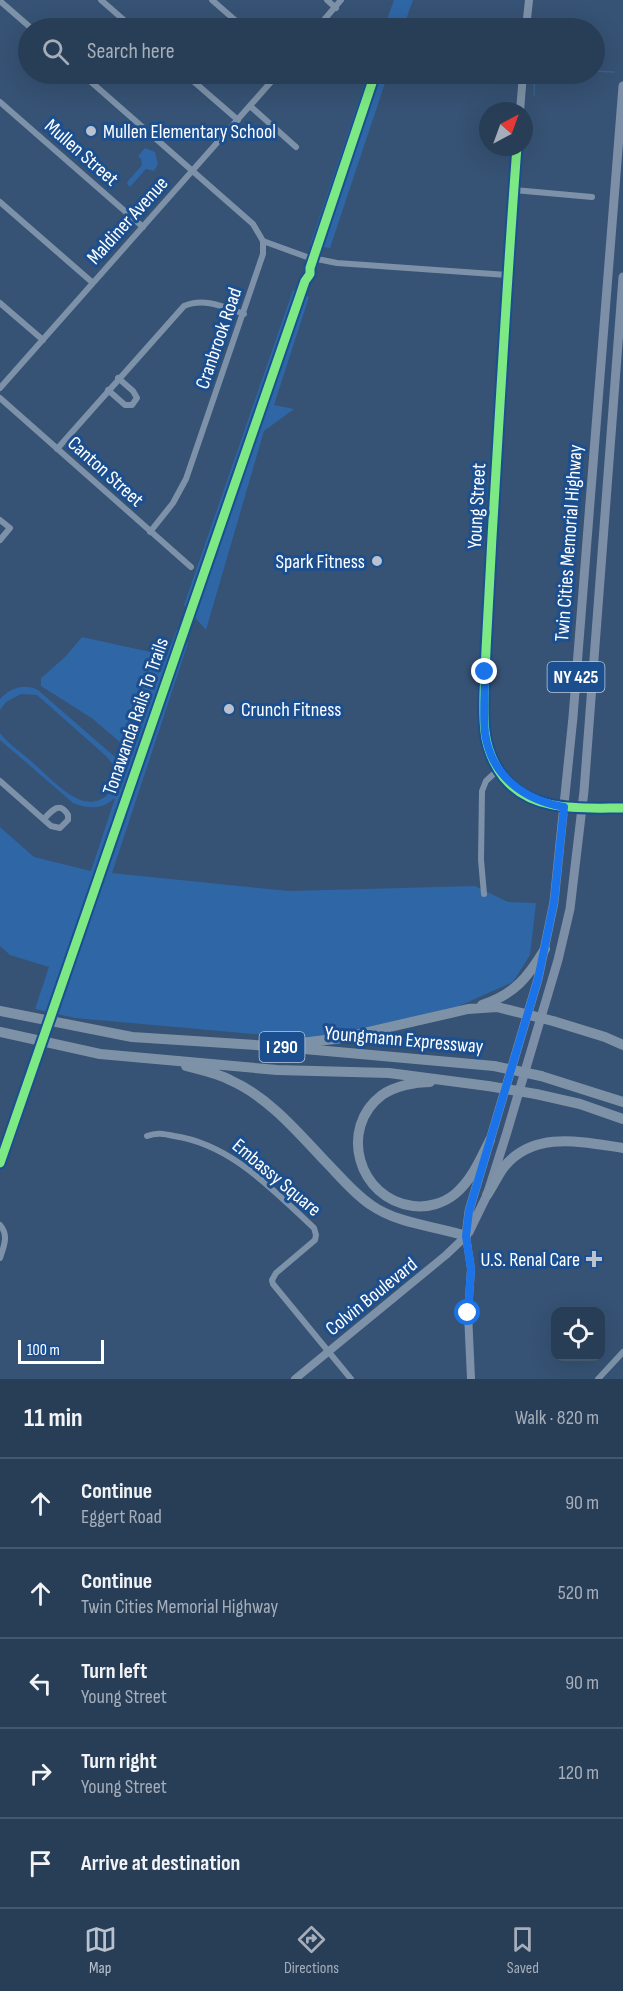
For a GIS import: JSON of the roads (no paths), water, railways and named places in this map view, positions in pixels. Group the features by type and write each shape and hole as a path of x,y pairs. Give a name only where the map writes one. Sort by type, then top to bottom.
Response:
{"highway":[{"path":"468,1010 499,999 511,992 523,981 545,949"},
{"path":"271,1046 342,1038 468,1010 497,1007 605,1037 623,1045"},
{"name":"Youngmann Expressway","path":"0,1011 132,1036 494,1066 541,1076 623,1102"},
{"name":"Youngmann Expressway","path":"0,1032 100,1054 277,1070 389,1073 452,1080 580,1104 623,1119"},
{"path":"160,1058 230,1079 254,1093 275,1109 346,1183 387,1215 466,1236"},
{"path":"452,1080 399,1087 390,1090 376,1101 363,1123 358,1142 362,1165 370,1182 386,1197 396,1202 416,1206 437,1204 459,1190 472,1174 490,1140"},
{"path":"487,1195 504,1166 520,1153 538,1143 557,1140 576,1141 623,1148"}],"main road":[{"name":"Twin Cities Memorial Highway","path":"466,1236 469,1211 528,1015 554,902 618,198 623,86"},
{"name":"Twin Cities Memorial Highway","path":"466,1236 487,1195 542,1018 570,909 582,809 623,277"}],"street":[{"path":"101,0 122,18"},
{"path":"212,0 233,18"},
{"path":"327,0 336,8"},
{"path":"326,18 341,0"},
{"path":"527,18 529,0"},
{"path":"0,1 20,18"},
{"path":"93,84 253,224 264,241 307,257 337,263 507,275"},
{"path":"196,84 238,120"},
{"name":"Maldiner Avenue","path":"0,388 269,84"},
{"path":"521,102 522,84"},
{"name":"Mullen Street","path":"0,102 143,227"},
{"path":"250,106 296,147"},
{"name":"Young Street","path":"516,156 507,275 485,672 485,731 490,753 499,770 512,785 535,800 582,809"},
{"path":"514,190 592,197"},
{"path":"0,202 93,284"},
{"name":"Cranbrook Road","path":"150,532 173,503 186,479 244,314 263,254 264,241"},
{"path":"57,448 184,306 197,302 208,302 244,314"},
{"path":"0,303 42,340"},
{"path":"108,390 125,405 132,405 136,402 137,398 133,391 118,378"},
{"name":"Canton Street","path":"0,398 191,567"},
{"path":"0,520 10,528 0,540"},
{"path":"484,894 481,860 482,791 486,781 499,770"},
{"path":"0,781 44,819"},
{"path":"582,809 623,808"},
{"name":"Embassy Square","path":"147,1136 154,1133 187,1137 221,1151 267,1186 314,1228 315,1240 276,1273 272,1280 328,1352"},
{"path":"0,1225 6,1234 0,1258"},
{"path":"466,1236 471,1269 468,1313 471,1379"},
{"name":"Colvin Boulevard","path":"295,1379 446,1256 466,1236"},
{"path":"328,1352 351,1379"},
{"path":"598,1379 623,1352"}],"waterway":[{"path":"605,72 614,72"},
{"path":"534,95 535,84"}],"place":[{"name":"Mullen Elementary School","path":"91,131"},
{"name":"Spark Fitness","path":"377,561"},
{"name":"Crunch Fitness","path":"229,709"},
{"name":"U.S. Renal Care","path":"594,1259"}]}
